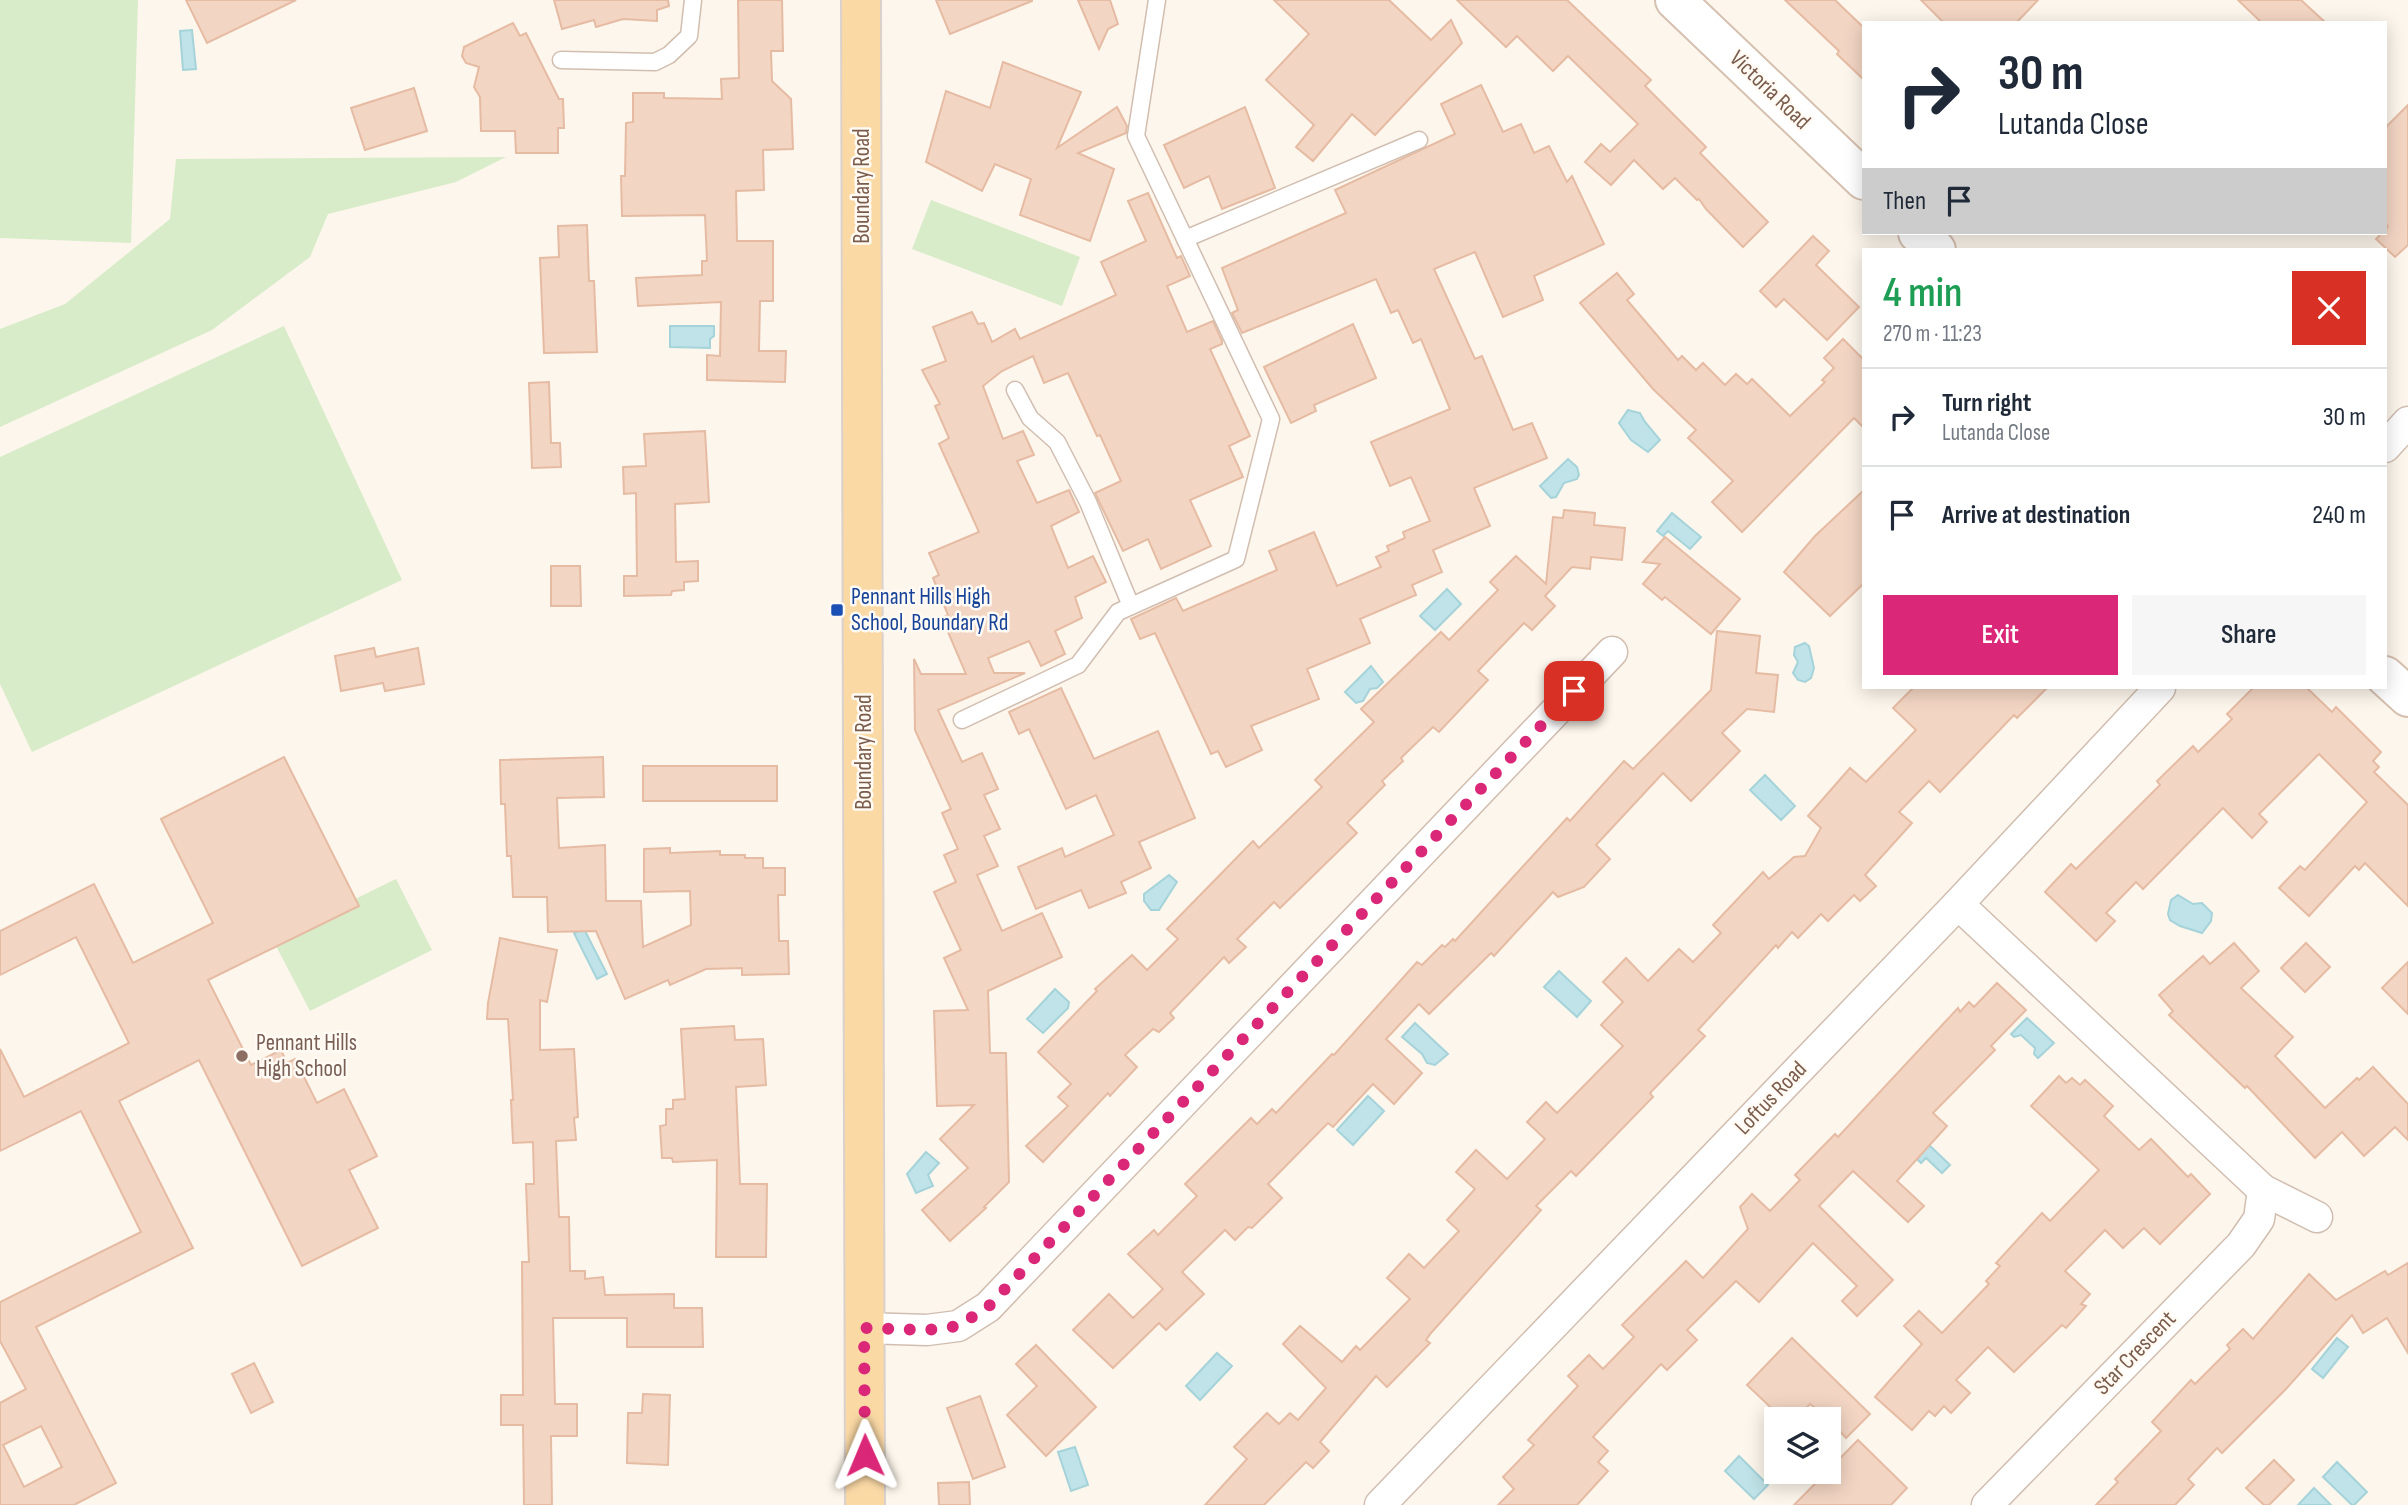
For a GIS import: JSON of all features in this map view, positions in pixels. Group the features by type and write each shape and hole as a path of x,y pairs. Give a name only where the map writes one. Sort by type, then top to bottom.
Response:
{"main road":[{"name":"Boundary Road","path":"860,0 865,1505"}],"street":[{"name":"Victoria Road","path":"1675,0 1862,178"},
{"path":"1920,235 1934,248"},
{"path":"2387,445 2408,422"},
{"path":"864,1328 927,1330 958,1326 988,1307 1612,652"},
{"path":"2387,678 2408,698"},
{"name":"Loftus Road","path":"1380,1505 1958,904 2159,689"},
{"path":"1958,904 2263,1190 2317,1217"},
{"name":"Star Crescent","path":"1987,1505 2241,1245 2259,1219 2263,1190"}],"lane":[{"path":"561,60 655,62 670,55 689,36 693,0"},
{"path":"962,720 1077,666 1118,612 1236,559 1271,419 1136,136 1157,0"},
{"path":"1185,239 1419,140"},
{"path":"1015,390 1030,418 1057,442 1088,502 1131,606"}],"green space":[{"path":"0,0 138,0 131,243 0,238"},
{"path":"506,157 456,182 328,214 310,257 212,330 0,427 0,329 65,304 170,219 176,159"},
{"path":"931,200 1080,257 1062,306 912,249"},
{"path":"284,326 402,580 32,752 0,684 0,457"},
{"path":"396,879 432,950 310,1011 276,946 358,905 355,899"}],"water":[{"path":"192,30 196,69 183,70 180,31"},
{"path":"670,326 714,326 710,348 670,347"},
{"path":"1628,410 1640,413 1660,440 1648,452 1631,440 1619,423"},
{"path":"1568,459 1577,467 1579,475 1577,479 1564,483 1556,497 1551,498 1540,486"},
{"path":"1672,513 1701,537 1690,549 1668,531 1663,536 1657,531"},
{"path":"1447,589 1461,604 1435,630 1420,616"},
{"path":"1805,643 1809,646 1814,668 1811,678 1805,682 1798,680 1793,673 1798,662 1794,655 1795,647"},
{"path":"1371,666 1383,682 1377,688 1370,689 1363,701 1356,703 1345,692"},
{"path":"1765,775 1795,806 1781,820 1750,790"},
{"path":"1169,875 1177,882 1159,910 1151,910 1144,901 1144,894"},
{"path":"2178,895 2193,904 2202,903 2212,913 2211,921 2202,933 2170,920 2168,914 2171,900"},
{"path":"584,929 607,974 597,979 574,933"},
{"path":"1559,971 1591,1001 1577,1017 1544,987"},
{"path":"1055,989 1069,1002 1068,1008 1043,1033 1027,1019"},
{"path":"2027,1018 2054,1043 2038,1058 2034,1054 2035,1048 2021,1035 2014,1037 2011,1034"},
{"path":"1415,1023 1448,1054 1435,1065 1427,1063 1422,1054 1402,1037"},
{"path":"1368,1096 1384,1111 1353,1145 1337,1130"},
{"path":"1926,1142 1950,1165 1942,1173 1926,1158 1921,1163 1913,1155"},
{"path":"926,1152 939,1163 928,1175 933,1186 916,1193 907,1174"},
{"path":"2337,1338 2348,1347 2323,1378 2312,1369"},
{"path":"1217,1353 1232,1366 1200,1400 1186,1386"},
{"path":"1075,1447 1088,1485 1071,1491 1058,1452"},
{"path":"1739,1456 1764,1484 1768,1485 1754,1499 1725,1471"},
{"path":"2337,1462 2367,1492 2354,1505 2323,1477"},
{"path":"2314,1488 2331,1505 2298,1505"}],"building":[{"path":"186,0 296,0 207,43"},
{"path":"554,0 668,0 669,6 657,10 657,21 623,19 596,27 594,20 562,29"},
{"path":"738,0 782,0 783,51 771,51 772,81 791,99 793,149 763,150 764,190 736,191 737,241 773,241 773,301 760,301 759,351 786,351 785,382 707,380 707,355 720,356 721,302 638,306 636,278 702,275 702,261 707,261 705,215 622,216 621,176 625,176 626,123 633,122 633,93 664,93 664,98 722,99 721,79 739,78"},
{"path":"936,0 1032,0 1032,1 950,34"},
{"path":"1078,0 1110,0 1118,24 1108,29 1099,49"},
{"path":"1274,0 1389,0 1431,40 1451,20 1462,43 1375,135 1352,114 1313,161 1296,147 1314,125 1266,80 1309,34"},
{"path":"1457,0 1567,0 1651,80 1645,86 1706,147 1700,153 1768,222 1743,247 1699,199 1675,178 1663,189 1634,160 1611,185 1585,162 1601,144 1610,152 1638,124 1568,56 1553,71 1517,36 1506,47"},
{"path":"1785,0 1835,0 1862,26 1862,78 1837,54 1839,51"},
{"path":"1921,0 2038,0 2018,21 1942,21"},
{"path":"2238,0 2301,0 2324,21 2260,21"},
{"path":"513,23 520,36 526,33 559,99 563,99 564,128 558,128 558,153 516,153 515,131 481,131 480,97 474,87 479,67 466,63 462,56 464,47"},
{"path":"1003,62 1081,92 1057,148 1117,107 1127,126 1126,133 1078,153 1114,169 1090,241 1020,215 1031,179 995,164 982,191 926,162 946,91 990,108"},
{"path":"1481,85 1503,132 1521,124 1534,153 1549,146 1567,182 1572,176 1604,244 1534,276 1543,300 1503,317 1475,252 1434,269 1475,359 1482,356 1513,430 1532,423 1547,458 1474,488 1490,526 1433,550 1442,572 1412,585 1416,595 1360,619 1370,643 1307,669 1319,699 1251,726 1262,750 1226,767 1218,751 1211,754 1155,633 1140,639 1131,619 1176,598 1183,611 1277,570 1269,551 1314,532 1337,586 1381,567 1376,557 1389,551 1387,546 1405,538 1403,532 1430,521 1411,477 1390,486 1371,442 1450,409 1421,339 1413,343 1398,310 1391,313 1376,279 1242,333 1232,313 1238,310 1222,268 1346,213 1335,190 1455,134 1441,104"},
{"path":"414,88 427,131 365,150 351,108"},
{"path":"2408,105 2408,245 2395,257 2376,239 2380,235 2387,235 2388,226 2387,126"},
{"path":"1245,107 1275,188 1222,209 1209,176 1184,188 1164,145"},
{"path":"1148,193 1177,258 1181,256 1190,276 1167,286 1187,332 1213,321 1222,341 1222,344 1210,349 1250,436 1229,446 1243,477 1190,500 1211,546 1161,569 1148,539 1123,551 1095,493 1121,481 1068,373 1044,383 1033,356 1002,371 983,386 1003,439 1023,431 1034,455 1017,461 1037,503 1069,490 1079,512 1051,526 1068,568 1093,556 1106,582 1075,597 1082,618 1055,631 1065,654 1041,666 1029,641 988,658 994,673 1025,673 938,710 962,762 982,753 998,789 984,795 1000,829 984,836 998,866 977,875 1002,931 1042,913 1062,957 988,991 990,1053 1006,1053 1009,1182 984,1207 986,1208 950,1241 922,1210 968,1168 940,1139 974,1105 937,1106 934,1011 968,1010 944,958 961,950 934,892 956,882 944,855 958,849 942,813 951,809 915,730 914,659 921,674 966,674 942,618 948,615 933,578 939,575 929,553 979,532 939,444 949,438 935,406 940,404 922,370 946,361 933,327 972,312 978,324 984,323 992,342 1015,329 1020,339 1116,295 1101,262 1146,241 1128,201"},
{"path":"587,225 589,281 594,281 597,352 544,353 540,258 559,257 558,226"},
{"path":"1813,236 1829,251 1816,265 1859,307 1827,340 1784,299 1776,307 1760,291"},
{"path":"1617,273 1634,294 1627,300 1678,360 1682,356 1696,370 1703,363 1725,385 1736,374 1747,384 1752,379 1790,416 1825,382 1822,380 1834,368 1824,358 1843,339 1862,358 1862,426 1854,418 1742,532 1712,502 1733,481 1688,438 1696,430 1653,389 1580,303"},
{"path":"1353,324 1376,378 1314,405 1316,411 1291,423 1264,367"},
{"path":"549,382 551,443 560,443 561,467 532,468 529,383"},
{"path":"705,431 709,502 675,504 676,562 698,561 698,581 684,582 684,590 672,591 671,595 624,596 624,576 637,576 636,493 624,494 623,467 646,466 644,434"},
{"path":"1862,492 1862,585 1830,616 1784,572 1815,536"},
{"path":"1564,510 1595,513 1594,525 1625,528 1622,560 1591,557 1590,569 1572,567 1545,596 1555,606 1532,630 1524,623 1478,671 1488,680 1439,732 1433,727 1401,758 1403,761 1382,781 1385,785 1347,823 1357,833 1280,908 1274,902 1237,939 1246,947 1229,963 1224,957 1170,1013 1174,1018 1159,1032 1153,1029 1125,1055 1137,1067 1110,1096 1108,1093 1043,1162 1026,1146 1068,1106 1058,1097 1071,1084 1038,1052 1097,991 1095,989 1132,955 1147,970 1178,939 1167,929 1253,841 1259,848 1322,787 1315,780 1374,722 1361,709 1441,632 1449,640 1498,590 1490,582 1516,556 1546,584 1553,517 1563,518"},
{"path":"1665,537 1740,599 1711,634 1665,597 1662,600 1643,584 1660,564 1643,562"},
{"path":"551,566 580,566 581,606 551,606"},
{"path":"1717,631 1760,636 1756,673 1778,675 1774,712 1747,709 1722,733 1740,751 1691,801 1663,773 1596,845 1610,859 1584,887 1558,897 1553,892 1494,956 1491,953 1429,1014 1419,1004 1386,1039 1422,1073 1394,1104 1373,1084 1333,1127 1328,1123 1268,1184 1282,1198 1252,1228 1248,1227 1235,1240 1225,1230 1182,1272 1204,1294 1166,1330 1159,1323 1113,1368 1073,1330 1109,1294 1133,1318 1163,1289 1128,1254 1154,1230 1158,1235 1197,1196 1185,1184 1251,1118 1257,1124 1272,1109 1276,1113 1332,1054 1334,1055 1417,962 1422,965 1442,945 1445,947 1453,939 1455,941 1567,818 1570,821 1624,761 1633,769 1711,690"},
{"path":"374,648 376,657 418,648 424,684 385,691 383,683 341,691 335,656"},
{"path":"1061,688 1094,759 1158,731 1195,818 1139,842 1151,868 1121,882 1126,893 1089,908 1081,890 1036,909 1018,867 1062,848 1065,857 1114,835 1096,795 1066,809 1029,729 1019,734 1009,712"},
{"path":"1912,689 2046,689 2017,718 2014,715 1940,792 1929,781 1899,812 1912,823 1865,875 1876,886 1860,901 1854,895 1828,921 1821,914 1798,938 1792,932 1778,948 1776,945 1698,1030 1705,1036 1650,1093 1653,1097 1576,1176 1571,1171 1536,1206 1541,1210 1431,1333 1426,1340 1430,1343 1387,1387 1376,1376 1320,1442 1329,1451 1313,1468 1306,1462 1264,1505 1205,1505 1247,1459 1234,1447 1267,1413 1279,1424 1290,1413 1298,1420 1326,1388 1283,1344 1300,1326 1342,1362 1356,1346 1360,1350 1410,1299 1387,1278 1409,1254 1424,1268 1459,1231 1447,1220 1475,1189 1456,1172 1476,1150 1507,1179 1545,1139 1527,1122 1546,1102 1557,1113 1623,1046 1601,1025 1623,1002 1603,982 1626,958 1648,981 1679,949 1693,962 1721,933 1713,925 1763,872 1769,879 1794,857 1805,856 1821,828 1808,816 1850,768 1866,782 1916,730 1893,708"},
{"path":"2252,689 2308,689 2332,712 2336,707 2381,752 2373,761 2379,767 2374,772 2408,805 2408,906 2365,863 2359,870 2355,866 2309,916 2279,888 2300,866 2305,870 2367,802 2319,754 2259,814 2267,822 2252,838 2223,808 2143,889 2136,882 2106,913 2115,921 2096,941 2045,892 2071,864 2076,869 2160,785 2157,781 2193,746 2198,752 2232,719 2227,714"},
{"path":"284,757 359,906 208,980 251,1065 281,1050 287,1063 295,1059 317,1103 344,1089 377,1156 349,1170 378,1228 302,1266 199,1060 119,1101 193,1248 36,1327 116,1483 74,1505 0,1505 0,1403 26,1389 0,1341 0,1302 141,1232 81,1111 0,1151 0,1049 24,1097 129,1043 76,937 0,975 0,931 94,884 133,963 213,923 161,819","holes":["41,1426 62,1467 24,1487 3,1445"]},
{"path":"603,757 604,797 557,798 559,848 605,845 606,901 641,901 643,947 691,925 690,891 644,892 644,849 670,848 670,853 720,851 720,855 763,858 763,868 785,868 785,895 778,895 779,941 788,941 789,974 742,975 742,968 706,969 670,985 668,980 625,999 596,931 548,932 547,897 513,897 511,856 507,856 505,804 501,804 500,760"},
{"path":"643,766 777,766 777,801 643,801"},
{"path":"500,938 557,950 547,1002 540,1000 540,1050 574,1049 578,1117 574,1118 576,1140 556,1141 559,1217 569,1217 570,1271 585,1271 585,1279 603,1277 605,1295 674,1294 674,1308 702,1308 703,1347 627,1347 627,1318 553,1318 555,1404 577,1404 577,1436 551,1436 552,1505 524,1505 523,1425 501,1425 501,1395 523,1395 522,1262 529,1262 526,1184 534,1184 533,1142 513,1143 508,1019 487,1019"},
{"path":"2234,943 2259,971 2241,988 2293,1037 2275,1056 2325,1108 2373,1067 2408,1104 2408,1140 2395,1127 2364,1156 2342,1132 2315,1158 2247,1086 2245,1088 2169,1015 2173,1011 2159,995 2203,956 2210,964"},
{"path":"2306,943 2330,967 2305,992 2281,968"},
{"path":"2408,962 2408,1014 2382,988"},
{"path":"1997,983 2026,1010 1991,1046 1995,1050 1933,1113 1947,1126 1897,1181 1924,1206 1908,1222 1853,1171 1819,1206 1893,1280 1857,1316 1842,1301 1857,1286 1813,1243 1759,1302 1736,1281 1687,1330 1697,1340 1667,1370 1661,1364 1593,1437 1608,1451 1598,1462 1608,1471 1577,1505 1498,1505 1514,1489 1503,1477 1534,1445 1528,1440 1578,1386 1568,1376 1589,1355 1603,1369 1634,1337 1622,1325 1686,1261 1703,1278 1748,1229 1740,1207 1752,1194 1770,1211 1800,1180 1795,1175 1835,1134 1838,1137 1958,1008 1960,1012 1969,1002 1974,1007"},
{"path":"734,1026 735,1040 763,1039 766,1085 736,1087 740,1184 767,1184 766,1257 716,1257 717,1160 673,1162 672,1158 662,1158 660,1126 666,1125 666,1109 673,1109 673,1100 685,1099 681,1029"},
{"path":"2059,1076 2066,1083 2072,1078 2080,1085 2085,1080 2113,1106 2104,1116 2139,1150 2151,1139 2188,1177 2191,1174 2210,1194 2160,1244 2144,1228 2123,1248 2105,1230 2065,1271 2090,1294 2081,1304 2086,1306 2066,1328 2062,1325 2014,1372 1988,1347 1956,1380 1970,1393 1951,1413 1944,1406 1935,1416 1929,1411 1912,1430 1875,1397 1922,1344 1904,1326 1919,1311 1942,1333 1989,1284 1986,1281 2000,1266 1996,1263 2042,1213 2050,1221 2099,1170 2031,1106"},
{"path":"2408,1263 2408,1353 2387,1318 2363,1333 2352,1315 2285,1390 2222,1453 2217,1448 2188,1479 2194,1485 2175,1505 2096,1505 2118,1482 2115,1479 2161,1431 2152,1422 2191,1380 2195,1384 2230,1349 2227,1345 2243,1329 2253,1339 2309,1274 2336,1300 2385,1271 2388,1275"},
{"path":"1792,1338 1870,1414 1846,1438 1841,1432 1841,1407 1814,1407 1810,1404 1807,1407 1770,1407 1747,1385"},
{"path":"1036,1345 1096,1407 1046,1456 1007,1415 1037,1386 1016,1364"},
{"path":"254,1363 273,1402 251,1413 232,1374"},
{"path":"643,1394 670,1395 668,1465 627,1463 628,1413 642,1413"},
{"path":"980,1396 1005,1467 973,1479 947,1408"},
{"path":"1858,1440 1907,1488 1891,1505 1794,1505 1815,1484 1841,1484 1841,1457"},
{"path":"2274,1460 2294,1480 2269,1505 2264,1505 2246,1488"},
{"path":"969,1482 970,1505 939,1505 938,1483"}],"place":[{"name":"Pennant Hills High School, Boundary Rd","path":"837,610"},
{"name":"Pennant Hills High School","path":"242,1056"}],"route":[{"path":"865,1455 864,1328 927,1330 958,1326 988,1307 1574,691"}]}
